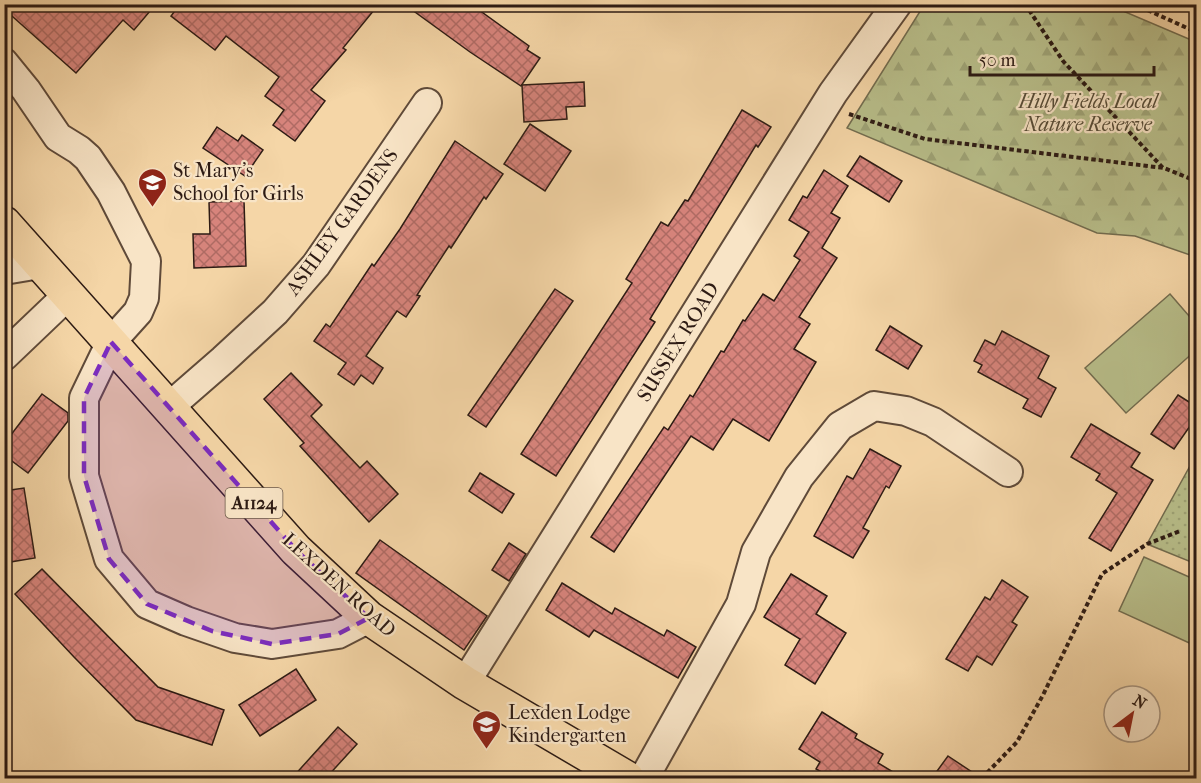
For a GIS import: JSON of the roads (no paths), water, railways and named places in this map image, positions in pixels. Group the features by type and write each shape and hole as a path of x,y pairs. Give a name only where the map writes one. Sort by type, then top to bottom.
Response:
{"main road":[{"name":"LEXDEN ROAD","path":"4,223 296,550 369,618 465,683 627,778"}],"street":[{"name":"SUSSEX ROAD","path":"465,683 825,106 897,4"},
{"path":"4,63 26,90 58,137 88,158 111,192 146,261 144,298 131,322 111,342 84,398 84,476 109,559 147,604 212,631 272,644 338,634 369,618"},
{"name":"ASHLEY GARDENS","path":"169,407 274,312 316,265 427,103"},
{"path":"4,270 40,264"},
{"path":"4,356 69,294"},
{"path":"644,778 741,604 756,552 799,477 840,426 874,406 906,411 933,422 1008,472"}],"place":[{"name":"St Mary's School for Girls","path":"152,208"},
{"name":"Lexden Lodge Kindergarten","path":"487,750"}],"park label":[{"name":"Hilly Fields Local Nature Reserve","path":"1088,112"}]}
